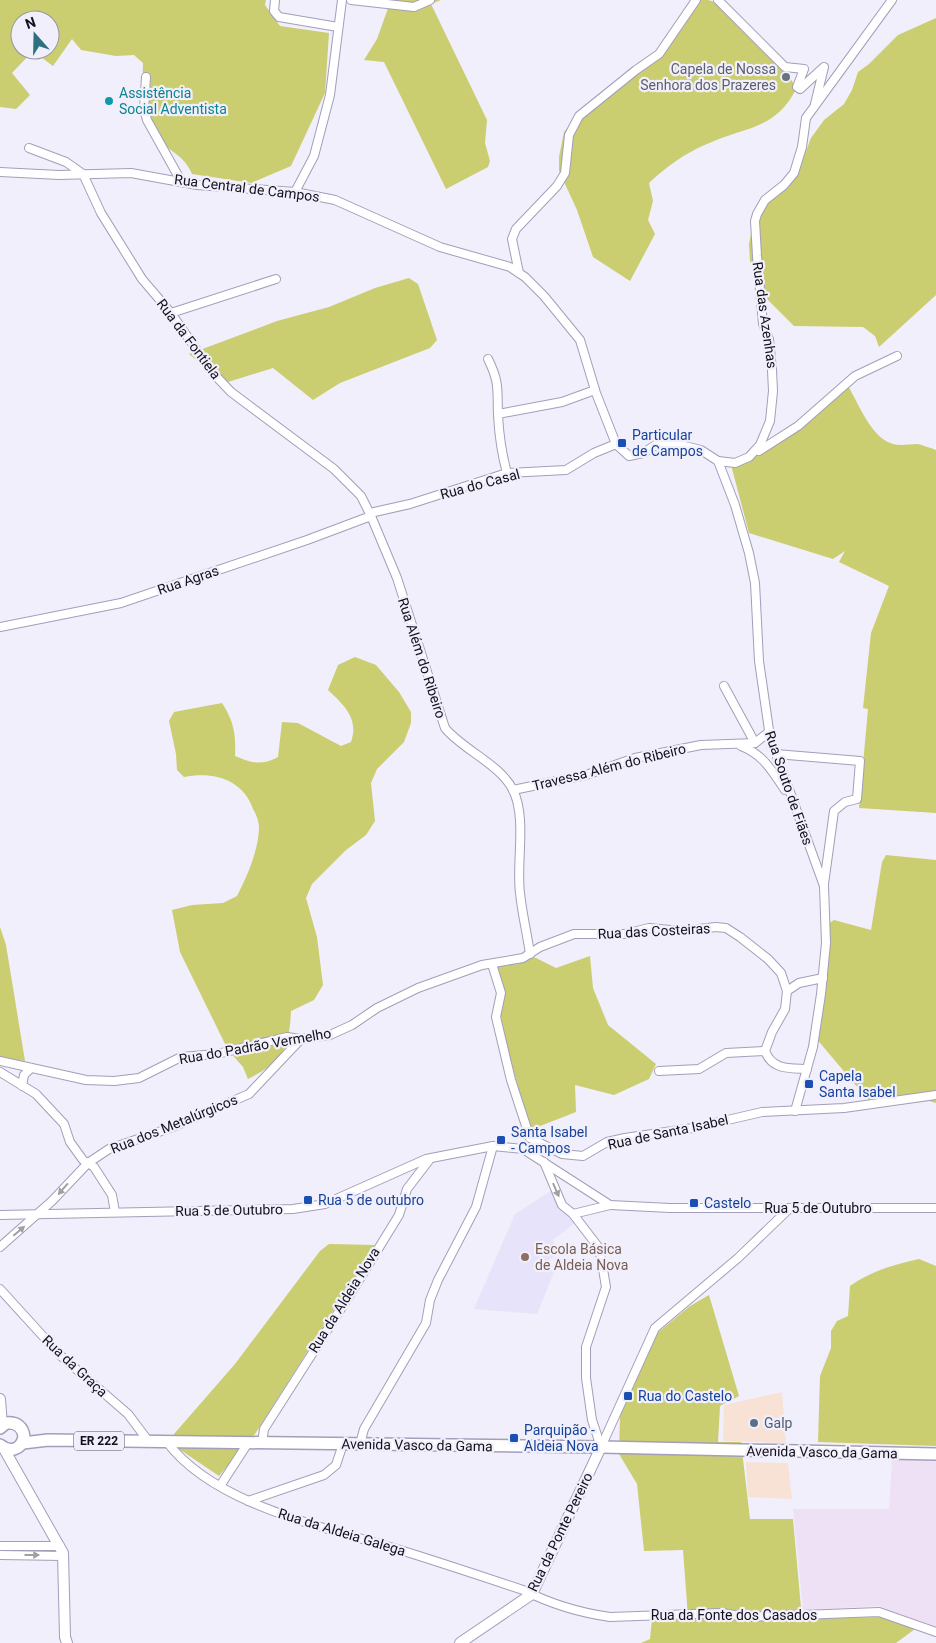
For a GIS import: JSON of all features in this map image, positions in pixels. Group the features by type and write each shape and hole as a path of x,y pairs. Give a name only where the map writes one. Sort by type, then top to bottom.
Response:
{"main road":[{"name":"Avenida Vasco da Gama","path":"1,1448 15,1449 22,1440 21,1427 4,1426"},
{"name":"Avenida Vasco da Gama","path":"22,1440 601,1447 936,1454"}],"street":[{"path":"275,0 274,11 279,17 338,27"},
{"path":"294,192 314,156 330,95 342,0"},
{"path":"352,0 414,8 430,0"},
{"path":"519,273 512,239 516,229 557,186 565,173 569,134 578,116 659,54 696,0"},
{"path":"718,0 785,68 804,69 797,87 800,89 824,67 815,106"},
{"name":"Rua das Azenhas","path":"748,457 760,445 770,421 773,391 769,339 763,324 755,221 765,200 784,186 794,173 802,147 806,118 892,0"},
{"path":"146,78 144,109 147,120 180,181"},
{"path":"29,148 66,162 83,174"},
{"name":"Rua Central de Campos","path":"0,172 59,175 131,173 240,189 294,192 335,200 376,216 404,232 440,247 510,267 544,296 580,340 595,390 616,444"},
{"name":"Rua da Fontiela","path":"83,174 101,214 121,247 142,279 171,313 196,352 224,385 334,469 361,496 371,515"},
{"path":"171,313 276,279"},
{"path":"616,444 629,456 643,453 659,443 672,443 701,450 718,461 735,463 798,426 855,376 897,356"},
{"path":"488,359 496,374 499,392 498,414 506,473"},
{"path":"498,414 562,402 595,390"},
{"name":"Rua do Casal","path":"371,515 506,473 566,470 616,444"},
{"name":"Rua Souto de Fiães","path":"718,461 735,505 754,576 759,661 769,732 790,798 824,886 826,943 823,978 813,1046 795,1111"},
{"name":"Rua Agras","path":"0,627 121,604 307,540 371,515"},
{"name":"Rua Além do Ribeiro","path":"371,515 398,578 445,728 503,778 513,790"},
{"path":"724,686 755,743 769,732"},
{"name":"Travessa Além do Ribeiro","path":"513,790 586,775 635,758 675,750 701,745 755,743"},
{"name":"Travessa Além do Ribeiro","path":"736,744 750,750 765,761 790,798"},
{"path":"776,754 860,761 857,799 844,802 834,811 824,886"},
{"path":"513,790 518,806 520,892 530,954"},
{"name":"Rua das Costeiras","path":"530,954 574,934 625,934 649,928 681,931 716,927 726,928 768,959 781,973 787,991"},
{"name":"Rua do Padrão Vermelho","path":"0,1061 86,1080 114,1081 138,1078 181,1057 217,1054 287,1037 301,1039 330,1035 352,1025 377,1008 418,988 492,964 514,961 530,954"},
{"path":"492,964 501,992 496,1017 511,1080 530,1138 523,1149"},
{"path":"807,1069 777,1067 768,1059 765,1051 772,1032 786,1009 787,991 799,983 823,978"},
{"name":"Rua dos Metalúrgicos","path":"0,1247 38,1214 88,1163 109,1149 173,1127 249,1094 301,1039"},
{"path":"659,1071 699,1069 726,1053 765,1051"},
{"path":"22,1086 24,1075 31,1068"},
{"path":"0,1072 36,1094 64,1124 70,1142 88,1163 94,1167 112,1195 115,1212"},
{"name":"Rua de Santa Isabel","path":"530,1138 562,1154 583,1156 608,1142 693,1128 762,1112 844,1108 936,1095"},
{"path":"360,1444 364,1429 426,1323 430,1300 438,1280 476,1208 493,1146"},
{"name":"Rua 5 de Outubro","path":"0,1215 293,1209 325,1204 430,1159 493,1146 523,1149 610,1205"},
{"name":"Rua da Aldeia Nova","path":"262,1443 264,1428 399,1215 407,1189 430,1159"},
{"path":"544,1162 562,1205 573,1214 598,1248 606,1287 586,1347 586,1378 592,1420 601,1447"},
{"name":"Rua 5 de Outubro","path":"573,1214 610,1205 670,1208 936,1208"},
{"path":"601,1447 655,1328 738,1258 790,1208"},
{"name":"Rua da Graça","path":"0,1289 61,1356 128,1414 149,1442"},
{"path":"0,1401 4,1426"},
{"path":"16,1469 22,1440"},
{"name":"Rua da Aldeia Galega","path":"167,1442 176,1455 220,1486 248,1501 303,1522 397,1549 532,1594"},
{"path":"220,1486 248,1443"},
{"path":"248,1501 324,1475 336,1465 343,1444"},
{"name":"Rua da Ponte Pereiro","path":"460,1643 532,1594 601,1447"},
{"path":"1,1448 16,1469 61,1551 64,1637 67,1643"},
{"path":"0,1546 61,1551"},
{"path":"0,1555 61,1551"},
{"name":"Rua da Fonte dos Casados","path":"532,1594 596,1615 722,1612 746,1617 879,1612 936,1632"}],"shaded area":[{"name":"Escola Básica de Aldeia Nova","path":"552,1190 559,1206 575,1223 553,1240 560,1251 545,1263 554,1272 537,1314 474,1309 515,1214"},
{"name":"Galp","path":"782,1392 786,1443 723,1441 724,1405"},
{"path":"892,1459 936,1460 936,1627 878,1606 803,1610 793,1509 889,1509"},
{"name":"Galp","path":"746,1462 788,1463 792,1499 748,1497"}],"green space":[{"path":"0,0 266,0 265,5 280,26 329,33 325,93 291,166 251,183 192,174 181,158 153,138 142,94 143,63 134,55 116,56 81,50 72,39 60,56 60,10 10,10 10,60 24,60 12,73 30,95 16,109 0,107"},
{"path":"391,0 441,0 431,4 487,120 485,143 490,161 488,167 446,189 384,62 364,60 377,39"},
{"path":"699,0 708,0 728,6 734,18 781,66 790,77 796,89 788,102 769,120 758,126 720,138 683,156 649,183 653,201 648,220 655,234 630,281 593,257 577,210 559,171 559,157 564,132 580,113 637,66 669,47"},
{"path":"936,18 936,295 879,347 875,336 863,327 794,326 761,293 750,261 749,244 755,214 775,187 791,177 801,164 811,138 824,120 844,104 852,90 858,72 869,64 898,35"},
{"path":"45,60 57,60 53,66"},
{"path":"409,278 418,284 437,340 430,348 340,383 313,400 273,368 228,382 219,379 189,354 277,321 329,307 375,288"},
{"path":"848,386 872,428 885,441 896,445 917,444 936,450 936,813 859,808 868,709 863,708 871,633 889,586 839,562 845,551 833,559 749,533 730,461 799,428"},
{"path":"355,657 376,665 399,692 411,712 411,723 404,742 377,769 371,783 375,821 366,835 346,850 312,884 306,898 317,937 323,985 314,1000 291,1011 288,1036 282,1053 260,1073 248,1079 243,1067 228,1050 180,952 172,910 192,905 223,903 237,896 255,853 258,822 248,799 242,790 234,784 206,775 184,777 177,770 176,754 169,721 174,712 222,703 233,728 235,756 251,762 267,762 278,757 282,722 298,723 341,746 351,742 353,734 352,720 345,707 328,690 338,665"},
{"path":"886,855 936,860 936,1103 929,1101 875,1108 815,1037 813,1022 821,981 826,925 834,920 871,930 882,862"},
{"path":"0,927 6,945 25,1061 0,1058"},
{"path":"530,955 556,968 590,956 593,988 608,1025 656,1064 649,1079 614,1095 575,1085 576,1112 530,1130 506,1043 492,967 519,964"},
{"path":"329,1244 375,1245 255,1434 219,1476 179,1449 174,1434 235,1364 320,1251"},
{"path":"919,1259 936,1266 936,1446 818,1442 820,1376 831,1348 831,1331 837,1321 848,1316 850,1286 866,1276 883,1269"},
{"path":"709,1295 739,1396 720,1406 718,1442 741,1442 750,1519 793,1519 802,1619 881,1617 915,1629 896,1643 641,1643 650,1639 652,1619 688,1617 683,1550 644,1551 637,1484 619,1454 620,1416 656,1334 690,1306"}],"place":[{"name":"Capela de Nossa Senhora dos Prazeres","path":"786,77"},
{"name":"Assistência Social Adventista","path":"109,101"},
{"name":"Particular de Campos","path":"622,443"},
{"name":"Capela Santa Isabel","path":"809,1084"},
{"name":"Santa Isabel - Campos","path":"501,1140"},
{"name":"Rua 5 de outubro","path":"308,1200"},
{"name":"Castelo","path":"694,1203"},
{"name":"Escola Básica de Aldeia Nova","path":"525,1257"},
{"name":"Rua do Castelo","path":"628,1396"},
{"name":"Galp","path":"754,1423"},
{"name":"Parquipão - Aldeia Nova","path":"514,1438"}]}
